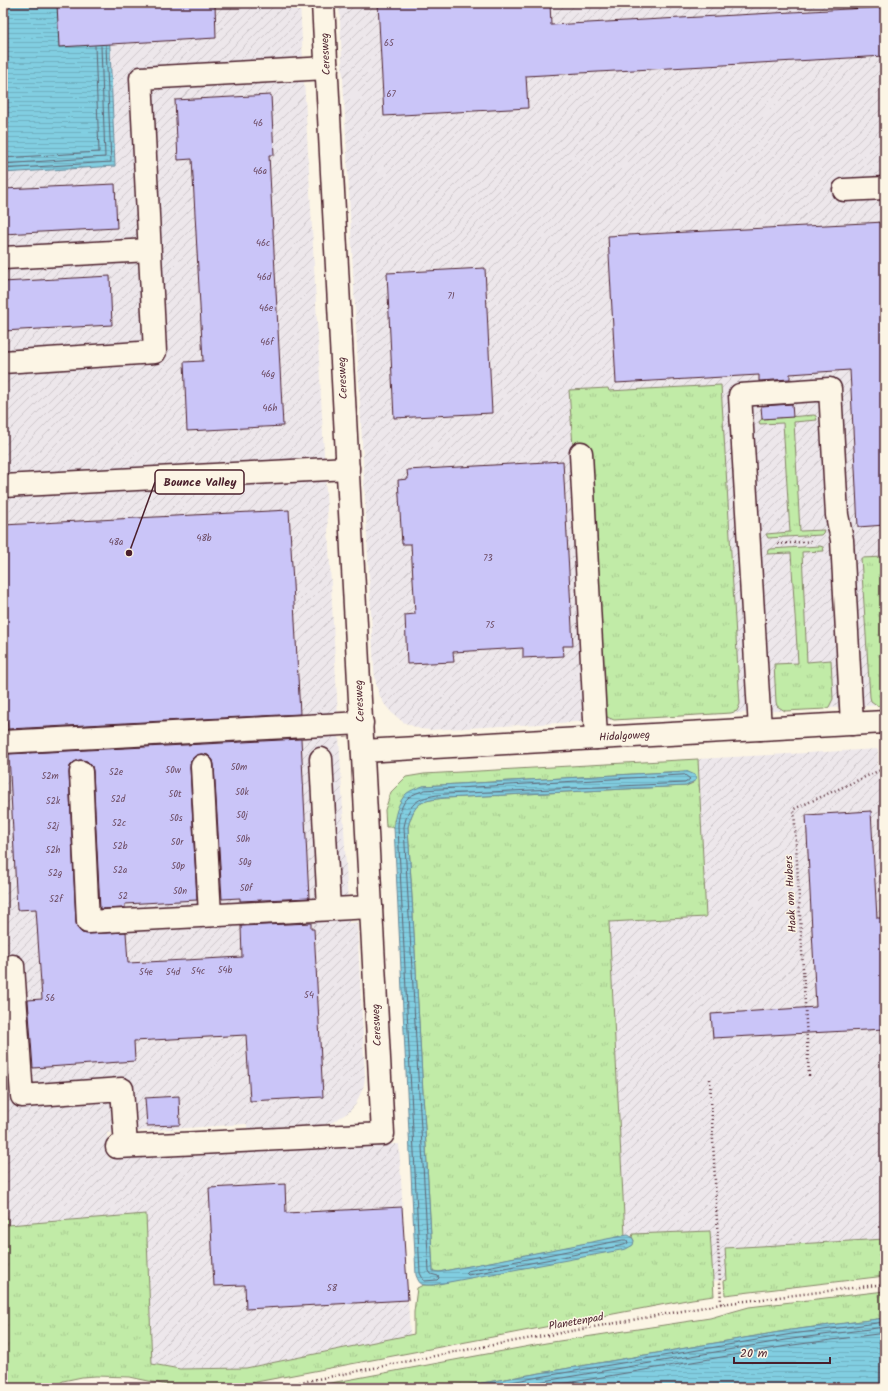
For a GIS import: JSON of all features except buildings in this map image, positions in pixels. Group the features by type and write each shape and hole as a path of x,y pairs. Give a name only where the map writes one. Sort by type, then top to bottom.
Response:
{"street":[{"name":"Ceresweg","path":"13,966 22,1096 122,1089 122,1147 383,1134 323,3"},
{"path":"3,362 155,352 141,78 327,68"},
{"path":"844,190 885,188"},
{"path":"3,258 149,250"},
{"path":"760,729 740,394 830,389 837,515 842,540 852,724"},
{"path":"581,453 596,738"},
{"path":"3,486 348,468"},
{"name":"Hidalgoweg","path":"363,751 885,722"},
{"path":"3,742 362,723"},
{"path":"321,759 329,909"},
{"path":"202,766 210,916"},
{"path":"81,772 88,922 371,907"}],"path":[{"path":"749,545 842,540"},
{"name":"Haak om Hubers","path":"808,1076 794,809 885,768"},
{"path":"710,1079 721,1304"},
{"name":"Planetenpad","path":"272,1388 460,1351 721,1304 885,1284"},
{"path":"69,1388 94,1384 133,1388"}],"shaded area":[{"path":"108,3 300,3 349,923 357,922 365,1076 364,1085 356,1104 349,1112 331,1123 322,1125 247,1128 247,1124 107,1133 109,1159 399,1144 410,1335 246,1368 180,1369 152,1364 3,1388 3,173 115,166"},
{"path":"339,3 885,3 885,705 431,730 420,729 403,722 385,705 379,695 374,670"},
{"path":"878,749 879,779 885,778 885,1261 713,1281 710,1231 625,1235 609,922 706,916 698,759"}],"green space":[{"path":"721,385 740,704 737,711 731,713 614,720 607,717 604,712 573,447 569,390 608,388 609,391"},
{"path":"816,416 817,420 794,422 800,531 824,530 823,533 821,535 768,538 766,534 790,532 783,423 760,424 759,422 762,419"},
{"path":"823,547 824,551 802,552 807,662 831,660 833,699 829,707 825,709 785,711 777,706 776,702 774,664 798,663 791,553 767,554 768,550 770,549"},
{"path":"885,557 885,705 878,706 871,701 870,697 861,558"},
{"path":"698,759 706,917 609,922 625,1236 439,1272 433,1271 408,827 413,812 416,807 424,802 445,798 686,786 693,783 686,771 423,786 394,820 394,827 386,827 385,810 391,792 406,777 424,774"},
{"path":"3,1208 6,1208 8,1225 146,1214 152,1364 180,1369 246,1368 414,1334 414,1312 417,1288 423,1285 433,1285 634,1241 632,1237 633,1234 710,1231 714,1296 219,1388 176,1387 130,1377 96,1376 63,1381 52,1388 3,1388"},
{"path":"885,1239 885,1276 725,1295 724,1281 727,1280 725,1248"},
{"path":"885,1291 885,1318 791,1330 453,1388 304,1388 546,1343 710,1318 749,1307"}],"water":[{"path":"3,3 108,3 115,166 3,173"},
{"path":"686,771 695,775 696,780 686,786 445,798 430,800 420,804 413,812 408,827 433,1271 439,1272 628,1235 632,1237 634,1241 633,1245 626,1249 433,1285 420,1283 416,1275 394,827 396,814 403,797 412,790 423,786"},
{"path":"885,1318 885,1388 453,1388 791,1330"}],"place":[{"name":"Bounce Valley","path":"129,553"}]}
